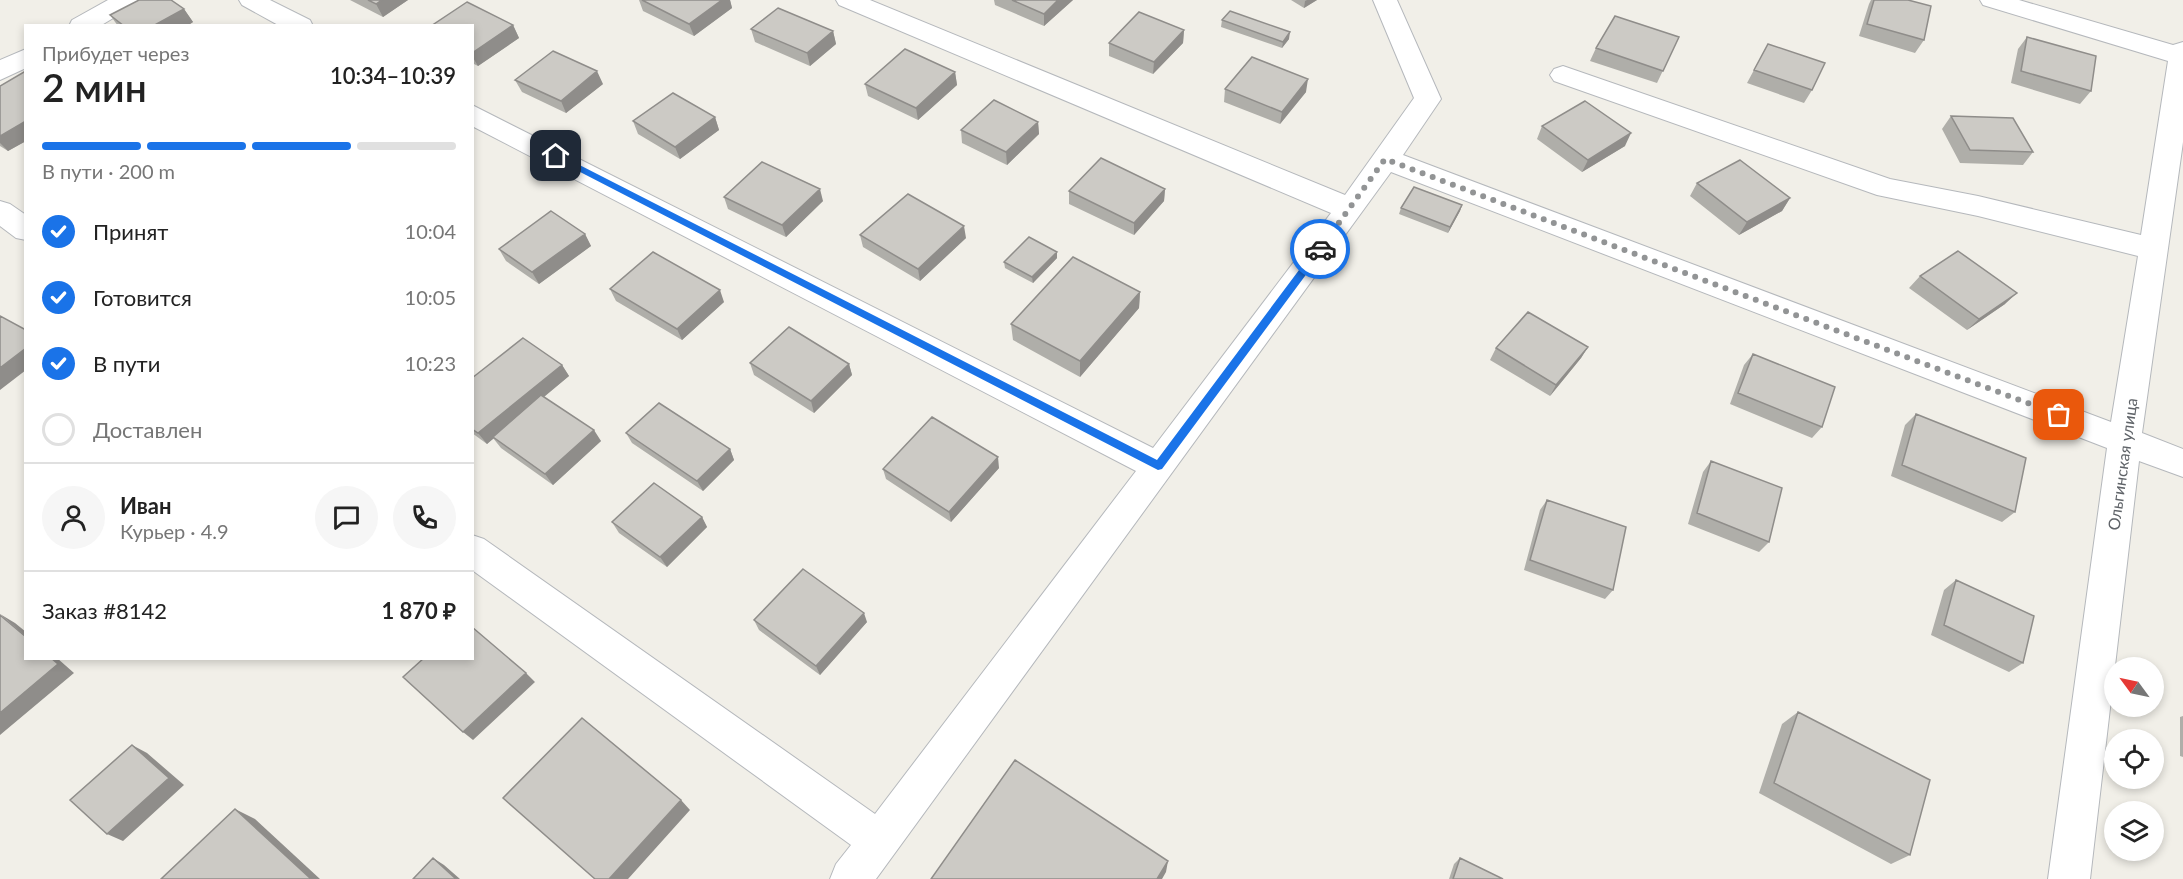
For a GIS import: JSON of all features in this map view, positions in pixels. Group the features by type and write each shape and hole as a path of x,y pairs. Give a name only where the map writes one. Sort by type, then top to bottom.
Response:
{"street":[{"path":"84,24 126,0"},
{"path":"251,0 297,24"},
{"path":"848,0 1350,209"},
{"path":"851,879 1350,209 1428,99 1385,0"},
{"path":"1992,0 2183,53"},
{"name":"Ольгинская улица","path":"2069,879 2125,440 2183,53"},
{"path":"0,71 24,58"},
{"path":"1563,75 1887,188 1978,206 2154,249"},
{"path":"474,115 1158,466"},
{"path":"1385,159 2183,463"},
{"path":"0,212 24,229"},
{"path":"474,551 879,841"}],"building":[{"path":"139,0 171,0 184,9 157,24 121,24 110,15"},
{"path":"368,0 382,0 376,4"},
{"path":"642,0 722,0 689,24"},
{"path":"1012,0 1058,0 1044,14"},
{"path":"1874,0 1908,0 1931,6 1924,40 1867,24"},
{"path":"467,2 513,25 474,52 474,24 434,24"},
{"path":"778,8 833,31 807,53 751,29"},
{"path":"1230,11 1290,32 1283,42 1222,20"},
{"path":"1139,12 1184,30 1154,62 1109,43"},
{"path":"1615,16 1679,37 1663,71 1596,48"},
{"path":"2027,37 2096,56 2091,91 2021,71"},
{"path":"1768,44 1825,63 1812,90 1754,70"},
{"path":"905,49 955,72 916,108 865,84"},
{"path":"553,51 597,71 561,101 515,80"},
{"path":"1252,57 1308,79 1282,112 1225,89"},
{"path":"24,72 24,122 0,136 0,86"},
{"path":"673,93 715,117 675,147 633,121"},
{"path":"994,100 1038,122 1006,152 961,130"},
{"path":"1585,101 1631,133 1588,160 1542,126"},
{"path":"1951,116 2013,118 2033,152 1970,150"},
{"path":"1101,158 1165,189 1134,223 1069,191"},
{"path":"1740,160 1790,198 1747,222 1697,183"},
{"path":"762,162 820,189 782,225 724,197"},
{"path":"1414,187 1462,205 1450,227 1401,208"},
{"path":"908,194 964,226 918,269 860,235"},
{"path":"551,211 585,234 532,272 499,249"},
{"path":"1029,237 1057,252 1032,277 1004,262"},
{"path":"1958,251 2017,293 1979,319 1920,276"},
{"path":"653,252 720,290 677,329 610,289"},
{"path":"1073,257 1140,292 1080,361 1011,324"},
{"path":"1528,312 1588,347 1556,385 1496,348"},
{"path":"0,316 24,329 24,350 0,368"},
{"path":"789,327 849,364 811,401 750,363"},
{"path":"523,338 562,365 478,433 474,430 474,376"},
{"path":"1753,354 1835,387 1822,427 1738,393"},
{"path":"541,395 594,430 545,474 493,437"},
{"path":"659,403 730,449 697,481 626,433"},
{"path":"1916,414 2026,458 2015,512 1902,465"},
{"path":"932,417 998,457 949,512 883,469"},
{"path":"1711,461 1782,488 1769,542 1697,513"},
{"path":"654,483 702,517 660,557 612,522"},
{"path":"1547,500 1626,527 1613,590 1530,560"},
{"path":"803,569 864,613 816,666 754,620"},
{"path":"1956,580 2034,616 2023,663 1944,625"},
{"path":"0,615 24,635 24,660 53,660 58,664 0,713"},
{"path":"474,629 526,673 463,732 403,677 422,660 474,660"},
{"path":"1798,712 1930,780 1910,855 1774,783"},
{"path":"582,718 681,800 609,879 595,879 503,798"},
{"path":"132,745 169,778 107,834 70,800"},
{"path":"1015,760 1168,861 1157,879 931,879"},
{"path":"235,809 311,879 161,879"},
{"path":"433,858 456,879 413,879"},
{"path":"1460,858 1503,879 1453,879"}],"way so far":[{"path":"1320,249 1385,159 2059,415"}],"route":[{"path":"556,156 1158,466 1320,249"}]}
